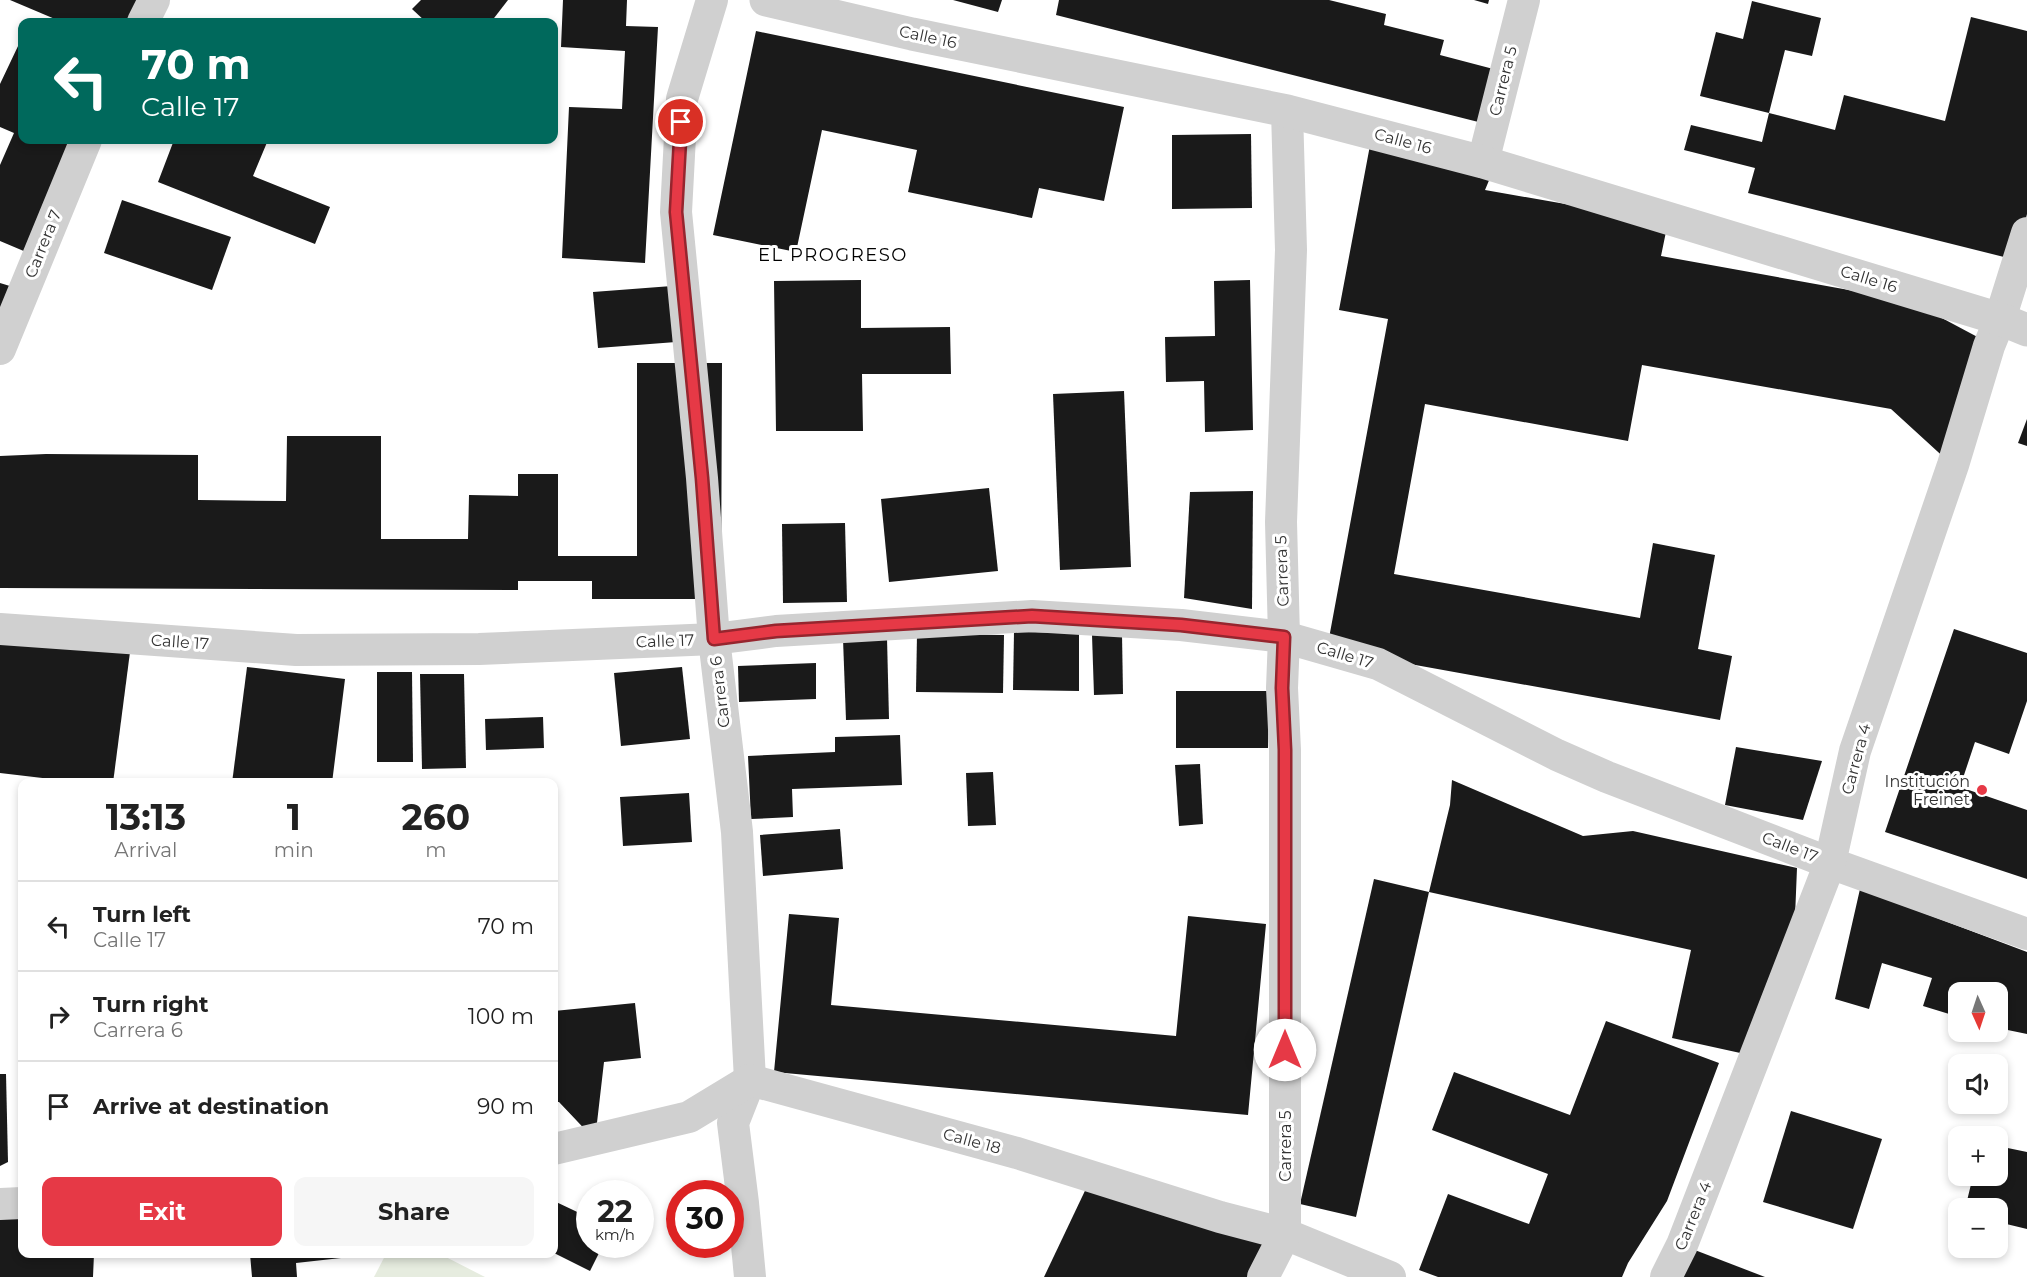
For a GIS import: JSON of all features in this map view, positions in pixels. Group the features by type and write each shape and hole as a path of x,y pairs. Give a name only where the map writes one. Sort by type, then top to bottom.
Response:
{"street":[{"path":"145,18 154,0"},
{"name":"Carrera 6","path":"712,0 682,99 676,212 702,478 714,639 736,832 750,1080 733,1123 750,1277"},
{"name":"Calle 16","path":"766,0 912,34 1287,111 1483,162 2013,325"},
{"name":"Carrera 5","path":"1483,162 1524,0"},
{"name":"Carrera 5","path":"1263,1277 1286,1234 1285,750 1282,688 1284,637 1281,522 1291,250 1287,111"},
{"name":"Carrera 7","path":"0,349 84,144"},
{"name":"Carrera 4","path":"1666,1277 1682,1245 1830,863 1855,751 1953,465 1989,346 2013,325 2027,233"},
{"name":"Calle 17","path":"0,629 296,650 479,649 714,639 776,631 1032,616 1181,625 1284,637 1378,664 1607,777 1830,863 2027,934"},
{"path":"558,1148 689,1117 750,1080"},
{"name":"Calle 18","path":"750,1080 1017,1153 1220,1217 1286,1234 1390,1277"},
{"path":"0,1204 18,1203"}],"shaded area":[{"path":"384,1258 448,1258 485,1277 374,1277"}],"building":[{"path":"10,0 161,0 152,18 53,18"},
{"path":"421,0 508,0 494,18 422,18 412,9"},
{"path":"563,0 627,0 626,26 658,27 645,263 562,258 569,107 622,109 625,51 561,47"},
{"path":"953,0 1002,0 998,12"},
{"path":"1059,0 1329,0 1386,14 1384,25 1444,40 1440,55 1520,76 1506,129 1056,15"},
{"path":"1474,0 1489,0 1488,4"},
{"path":"1752,1 1821,18 1812,56 1785,50 1769,113 1700,96 1716,32 1743,39"},
{"path":"1971,17 2027,31 2027,214 2016,260 1748,193 1755,168 1684,150 1691,125 1762,142 1769,113 1835,130 1844,95 1945,121"},
{"path":"756,31 1124,107 1104,201 1039,188 1032,218 908,192 917,150 822,130 796,252 713,235"},
{"path":"18,46 18,144 87,144 45,260 0,241 0,165 14,133 0,127 0,84"},
{"path":"1251,134 1252,208 1172,209 1172,135"},
{"path":"1371,140 1490,178 1485,190 1668,222 1661,256 1910,301 1985,341 1949,462 1891,409 1642,365 1628,441 1425,404 1394,574 1640,618 1653,543 1715,555 1698,649 1732,656 1720,720 1327,649 1388,319 1339,310"},
{"path":"172,144 266,144 253,176 330,207 315,244 158,182"},
{"path":"122,200 231,237 212,290 104,253"},
{"path":"861,280 861,328 950,327 951,374 862,374 863,431 776,431 774,281"},
{"path":"1250,280 1253,430 1205,432 1204,381 1166,382 1165,337 1215,336 1214,281"},
{"path":"0,283 23,290 0,326"},
{"path":"685,285 689,341 598,348 593,292"},
{"path":"637,363 722,363 721,599 592,599 592,581 518,581 518,590 0,588 0,456 198,455 198,500 286,501 287,436 381,436 381,539 468,539 469,495 518,496 518,474 558,474 558,556 637,556"},
{"path":"1124,391 1131,567 1060,570 1053,394"},
{"path":"2027,419 2027,446 2018,443"},
{"path":"989,488 998,571 889,582 881,499"},
{"path":"1253,491 1252,609 1184,598 1190,492"},
{"path":"845,523 847,602 783,603 782,524"},
{"path":"1954,629 2027,653 2027,701 2009,754 1975,742 1960,787 2027,810 2027,879 1885,832"},
{"path":"1014,632 1079,633 1079,691 1013,690"},
{"path":"917,634 1004,635 1003,693 916,692"},
{"path":"1122,634 1123,694 1094,695 1092,635"},
{"path":"0,636 130,652 114,778 42,778 0,773"},
{"path":"887,638 889,719 846,720 843,639"},
{"path":"816,663 816,699 739,702 738,666"},
{"path":"247,667 345,679 333,778 233,778"},
{"path":"682,667 690,739 621,746 614,673"},
{"path":"377,672 412,672 413,762 377,762"},
{"path":"420,674 464,674 466,768 422,769"},
{"path":"1176,691 1269,691 1268,748 1176,748"},
{"path":"543,717 544,748 486,750 485,719"},
{"path":"900,735 902,785 792,789 793,817 751,819 748,756 835,752 835,737"},
{"path":"1736,747 1822,761 1803,820 1725,805"},
{"path":"1200,764 1203,824 1179,826 1175,765"},
{"path":"993,772 996,825 968,826 966,773"},
{"path":"1452,780 1583,836 1633,831 1797,868 1795,917 1754,1056 1672,1038 1691,950 1429,892 1450,805"},
{"path":"689,793 692,842 623,846 620,797"},
{"path":"840,829 843,869 763,876 760,835"},
{"path":"1374,879 1429,892 1356,1217 1300,1204"},
{"path":"1860,889 2027,952 2027,1034 2008,1030 2008,982 1948,982 1948,1014 1923,1006 1932,978 1882,963 1869,1009 1835,999"},
{"path":"789,914 839,918 831,1005 1176,1036 1188,916 1266,924 1248,1115 774,1072"},
{"path":"635,1003 641,1058 604,1062 595,1140 558,1102 558,1011"},
{"path":"1606,1021 1719,1063 1667,1201 1628,1263 1622,1277 1438,1277 1419,1270 1448,1194 1529,1224 1548,1174 1432,1130 1454,1072 1570,1115"},
{"path":"0,1074 6,1074 8,1162 0,1166"},
{"path":"1791,1111 1882,1139 1853,1229 1763,1202"},
{"path":"2008,1148 2027,1152 2027,1229 2008,1224 2008,1198 1968,1198 1971,1186 2008,1186"},
{"path":"1092,1176 1285,1234 1263,1277 1044,1277"},
{"path":"558,1203 576,1211 576,1258 596,1258 590,1271 558,1255"},
{"path":"0,1208 18,1209 18,1258 94,1258 93,1277 0,1277"},
{"path":"1687,1247 1765,1277 1673,1277"},
{"path":"250,1258 341,1258 296,1263 297,1277 252,1277"}],"place":[{"name":"Institución Freinet","path":"1982,790"}],"district":[{"name":"EL PROGRESO","path":"833,255"}],"route":[{"path":"681,122 676,212 702,478 714,639 776,631 1032,616 1181,625 1284,637 1282,688 1285,750 1285,1050"}]}
